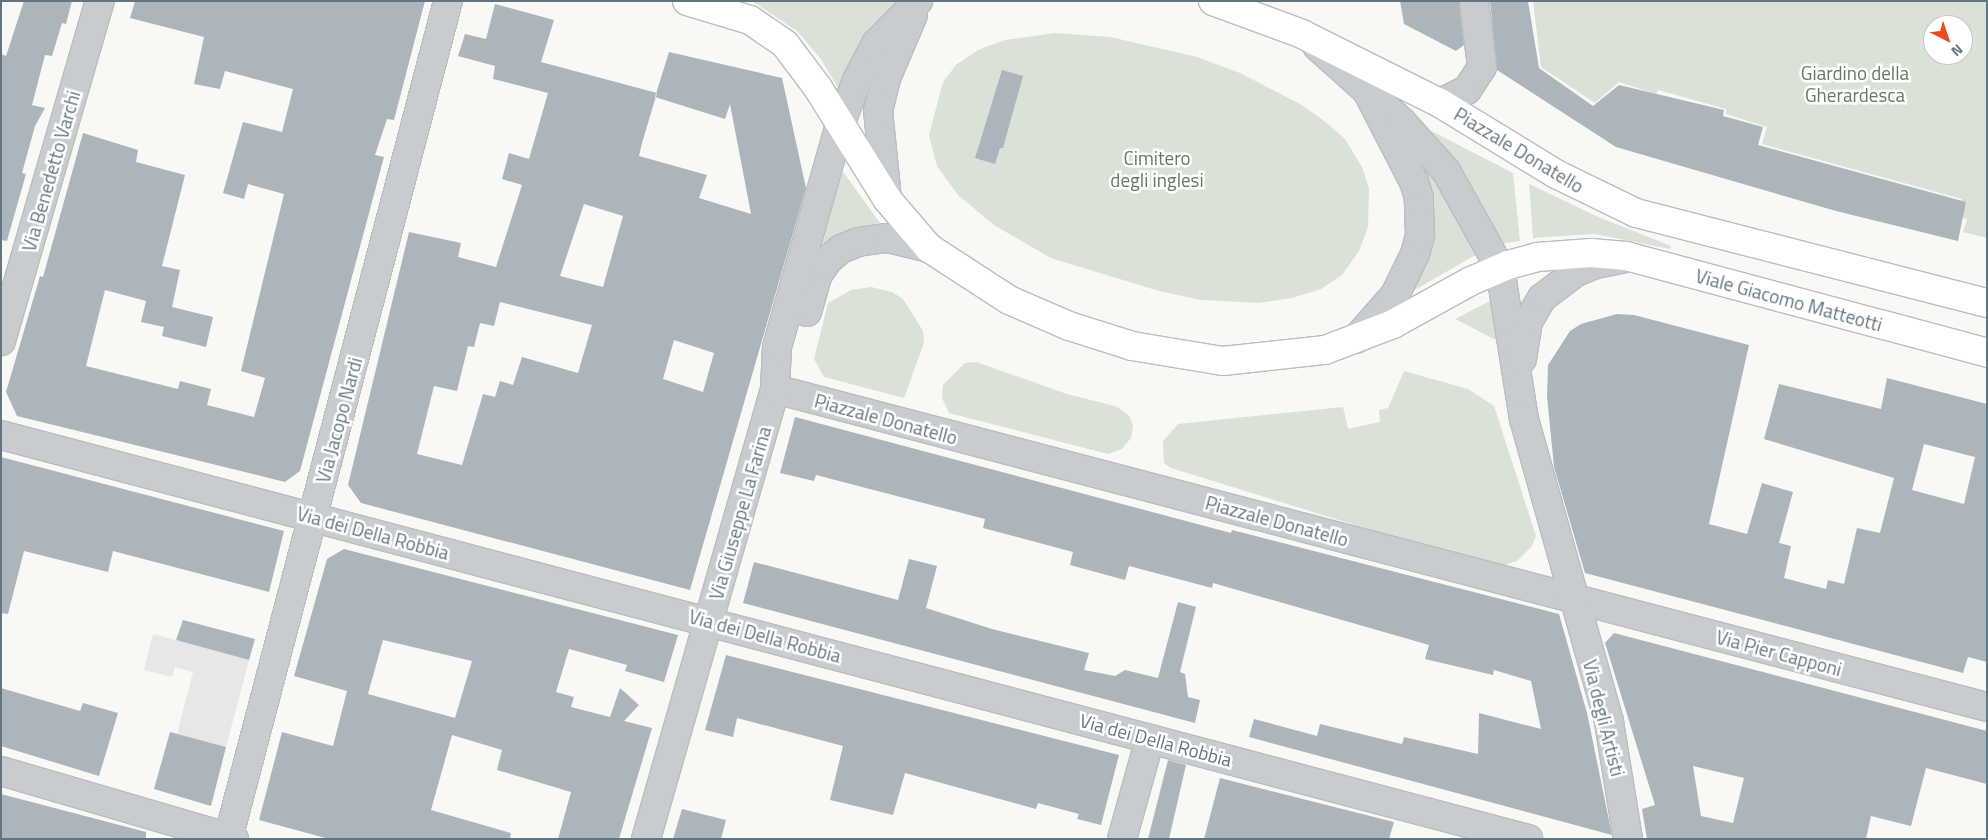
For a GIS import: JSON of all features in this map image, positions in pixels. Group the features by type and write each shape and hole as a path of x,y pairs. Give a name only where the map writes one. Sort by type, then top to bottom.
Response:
{"main road":[{"name":"Piazzale Donatello","path":"687,1 762,26 796,56 888,199 929,248 978,282 1025,307 1069,326 1155,351 1222,361 1255,360 1325,350 1356,340 1393,324 1500,268 1537,258 1591,253"},
{"name":"Piazzale Donatello","path":"1213,1 1302,34 1440,103 1599,197 1636,213 1987,303"},
{"name":"Viale Giacomo Matteotti","path":"1591,253 1636,258 1987,353"}],"street":[{"name":"Via Benedetto Varchi","path":"1,341 100,1"},
{"name":"Via Jacopo Nardi","path":"230,838 448,1"},
{"path":"775,389 777,347 840,125 856,80 876,44 920,1"},
{"path":"888,199 878,111 894,56 920,1"},
{"name":"Piazzale Donatello","path":"1440,103 1467,90 1479,73 1482,57 1474,1"},
{"name":"Piazzale Donatello","path":"929,248 887,238 858,242 833,255 817,276 795,352 775,389 1572,599 1519,391 1500,268 1446,171 1402,122 1302,34"},
{"name":"Piazzale Donatello","path":"1356,340 1388,306 1408,271 1420,235 1420,216 1414,182 1366,89"},
{"name":"Piazzale Donatello","path":"1519,391 1526,330 1542,298 1565,278 1587,267 1607,261 1636,258"},
{"name":"Via Giuseppe La Farina","path":"646,839 775,389"},
{"name":"Via dei Della Robbia","path":"1,435 710,621 1528,839"},
{"name":"Via Pier Capponi","path":"1572,599 1987,707"},
{"name":"Via degli Artisti","path":"1572,599 1608,722 1628,839"},
{"path":"1122,839 1150,739"},
{"path":"1,771 230,838"}],"shaded area":[{"path":"153,634 249,660 226,747 177,734 193,672 175,667 172,677 144,670"}],"green space":[{"path":"752,1 906,1 843,96 820,58 797,31"},
{"name":"Giardino della Gherardesca","path":"1533,1 1987,1 1987,238 1963,232 1967,219 1958,217 1962,199 1762,144 1767,127 1726,114 1726,109 1658,90 1656,94 1619,82 1595,103 1541,67"},
{"name":"Cimitero degli inglesi","path":"1055,33 1110,37 1197,57 1240,73 1302,105 1323,120 1345,139 1362,167 1369,188 1368,227 1359,251 1342,275 1321,289 1292,298 1259,303 1201,300 1159,291 1051,258 994,225 958,195 937,166 929,135 943,82 956,65 978,50 1005,40"},
{"path":"1406,118 1513,173 1520,241 1500,244"},
{"path":"1395,127 1429,165 1479,253 1406,295 1419,271"},
{"path":"844,173 880,223 838,234 816,253 837,174"},
{"path":"1529,184 1596,216 1671,246 1670,249 1594,234 1533,238"},
{"path":"871,287 892,292 903,299 923,331 924,343 904,398 824,377 814,359 828,303 851,290"},
{"path":"1490,301 1498,341 1455,319"},
{"path":"976,362 1067,394 1118,407 1130,417 1133,426 1131,438 1122,449 1108,454 949,413 942,398 943,385 965,363"},
{"path":"1404,371 1468,389 1494,406 1536,536 1532,546 1517,561 1494,568 1171,468 1164,463 1163,441 1178,424 1343,407 1348,429 1380,422 1379,410 1388,408"}],"building":[{"path":"24,1 72,1 66,24 62,23 52,56 45,55 32,105 45,108 35,126 22,173 26,174 7,241 1,240 1,54 6,56"},
{"path":"135,1 425,1 394,120 387,119 375,155 384,157 300,471 285,482 17,416 6,392 40,276 43,277 83,133 138,150 136,162 185,175 162,266 180,270 172,307 213,317 206,347 162,336 164,327 141,322 146,301 105,290 86,366 178,389 180,381 211,389 207,405 254,417 265,378 241,371 284,194 248,184 244,199 223,193 243,122 282,132 293,89 225,71 220,89 194,84 204,37 130,18"},
{"path":"1400,1 1459,1 1464,45 1456,51 1404,24"},
{"path":"1490,1 1528,1 1539,68 1593,106 1619,85 1724,110 1723,116 1763,127 1758,145 1966,202 1958,241 1836,211 1616,147 1497,70"},
{"path":"495,4 554,20 541,62 656,93 669,52 782,78 806,188 690,590 361,503 348,485 409,232 461,243 458,257 496,267 522,185 502,179 509,153 529,159 548,93 493,79 495,66 458,56 465,34 486,39","holes":["656,97 725,119 730,104 751,214 699,198 707,175 639,156","584,204 623,216 603,287 560,276","500,302 592,325 578,373 522,357 513,385 500,381 495,397 483,394 462,465 417,454 434,386 457,391 468,346 474,347 480,323 494,326","674,340 714,353 703,392 663,379"]},
{"path":"1002,70 1023,76 1003,148 1000,148 995,164 975,158"},
{"path":"1617,314 1634,315 1749,345 1709,524 1747,534 1762,483 1793,492 1779,543 1791,546 1784,578 1826,589 1828,580 1844,584 1857,528 1880,533 1894,478 1764,439 1779,384 1881,409 1887,378 1987,404 1987,662 1968,657 1963,673 1585,573 1554,467 1547,396 1548,365 1570,331 1581,324","holes":["1924,444 1975,457 1964,504 1912,490"]},
{"path":"795,417 1231,533 1232,530 1559,614 1587,713 1612,835 1249,737 1254,719 1317,736 1320,724 1402,744 1404,737 1478,754 1479,713 1541,729 1531,681 1494,670 1493,675 1425,659 1429,645 1213,583 1212,588 1129,566 1125,580 1070,565 1073,552 983,528 985,519 816,475 814,481 780,473"},
{"path":"1,457 284,531 269,592 113,551 108,572 24,551 8,614 1,613"},
{"path":"344,549 678,635 664,682 625,671 627,665 569,649 556,692 574,697 571,707 610,717 620,688 639,705 624,721 652,728 619,839 558,839 571,792 497,770 502,750 452,735 431,810 511,833 510,839 329,839 259,820 282,732 333,746 347,691 294,676 327,559","holes":["383,640 472,661 455,718 368,694"]},
{"path":"909,559 937,566 926,608 992,629 1089,653 1084,670 1115,676 1125,670 1158,678 1178,602 1196,607 1180,672 1185,674 1188,697 1200,700 1195,723 743,603 754,562 898,600"},
{"path":"183,620 255,639 249,660 176,640"},
{"path":"1614,633 1987,731 1987,784 1926,768 1911,826 1871,816 1866,839 1647,839 1642,809 1655,805 1605,643","holes":["1693,766 1744,778 1733,823 1701,816"]},
{"path":"726,655 1119,755 1101,825 1077,819 1079,814 1038,803 1036,809 905,773 893,815 830,800 843,746 737,718 733,737 705,730"},
{"path":"1,688 80,711 83,703 118,713 99,776 1,746"},
{"path":"170,732 226,747 211,806 154,789"},
{"path":"1168,760 1186,765 1169,839 1148,839"},
{"path":"1220,778 1394,822 1389,839 1204,839"},
{"path":"1,794 146,832 146,839 1,839"},
{"path":"682,809 726,820 721,839 673,839"}]}
